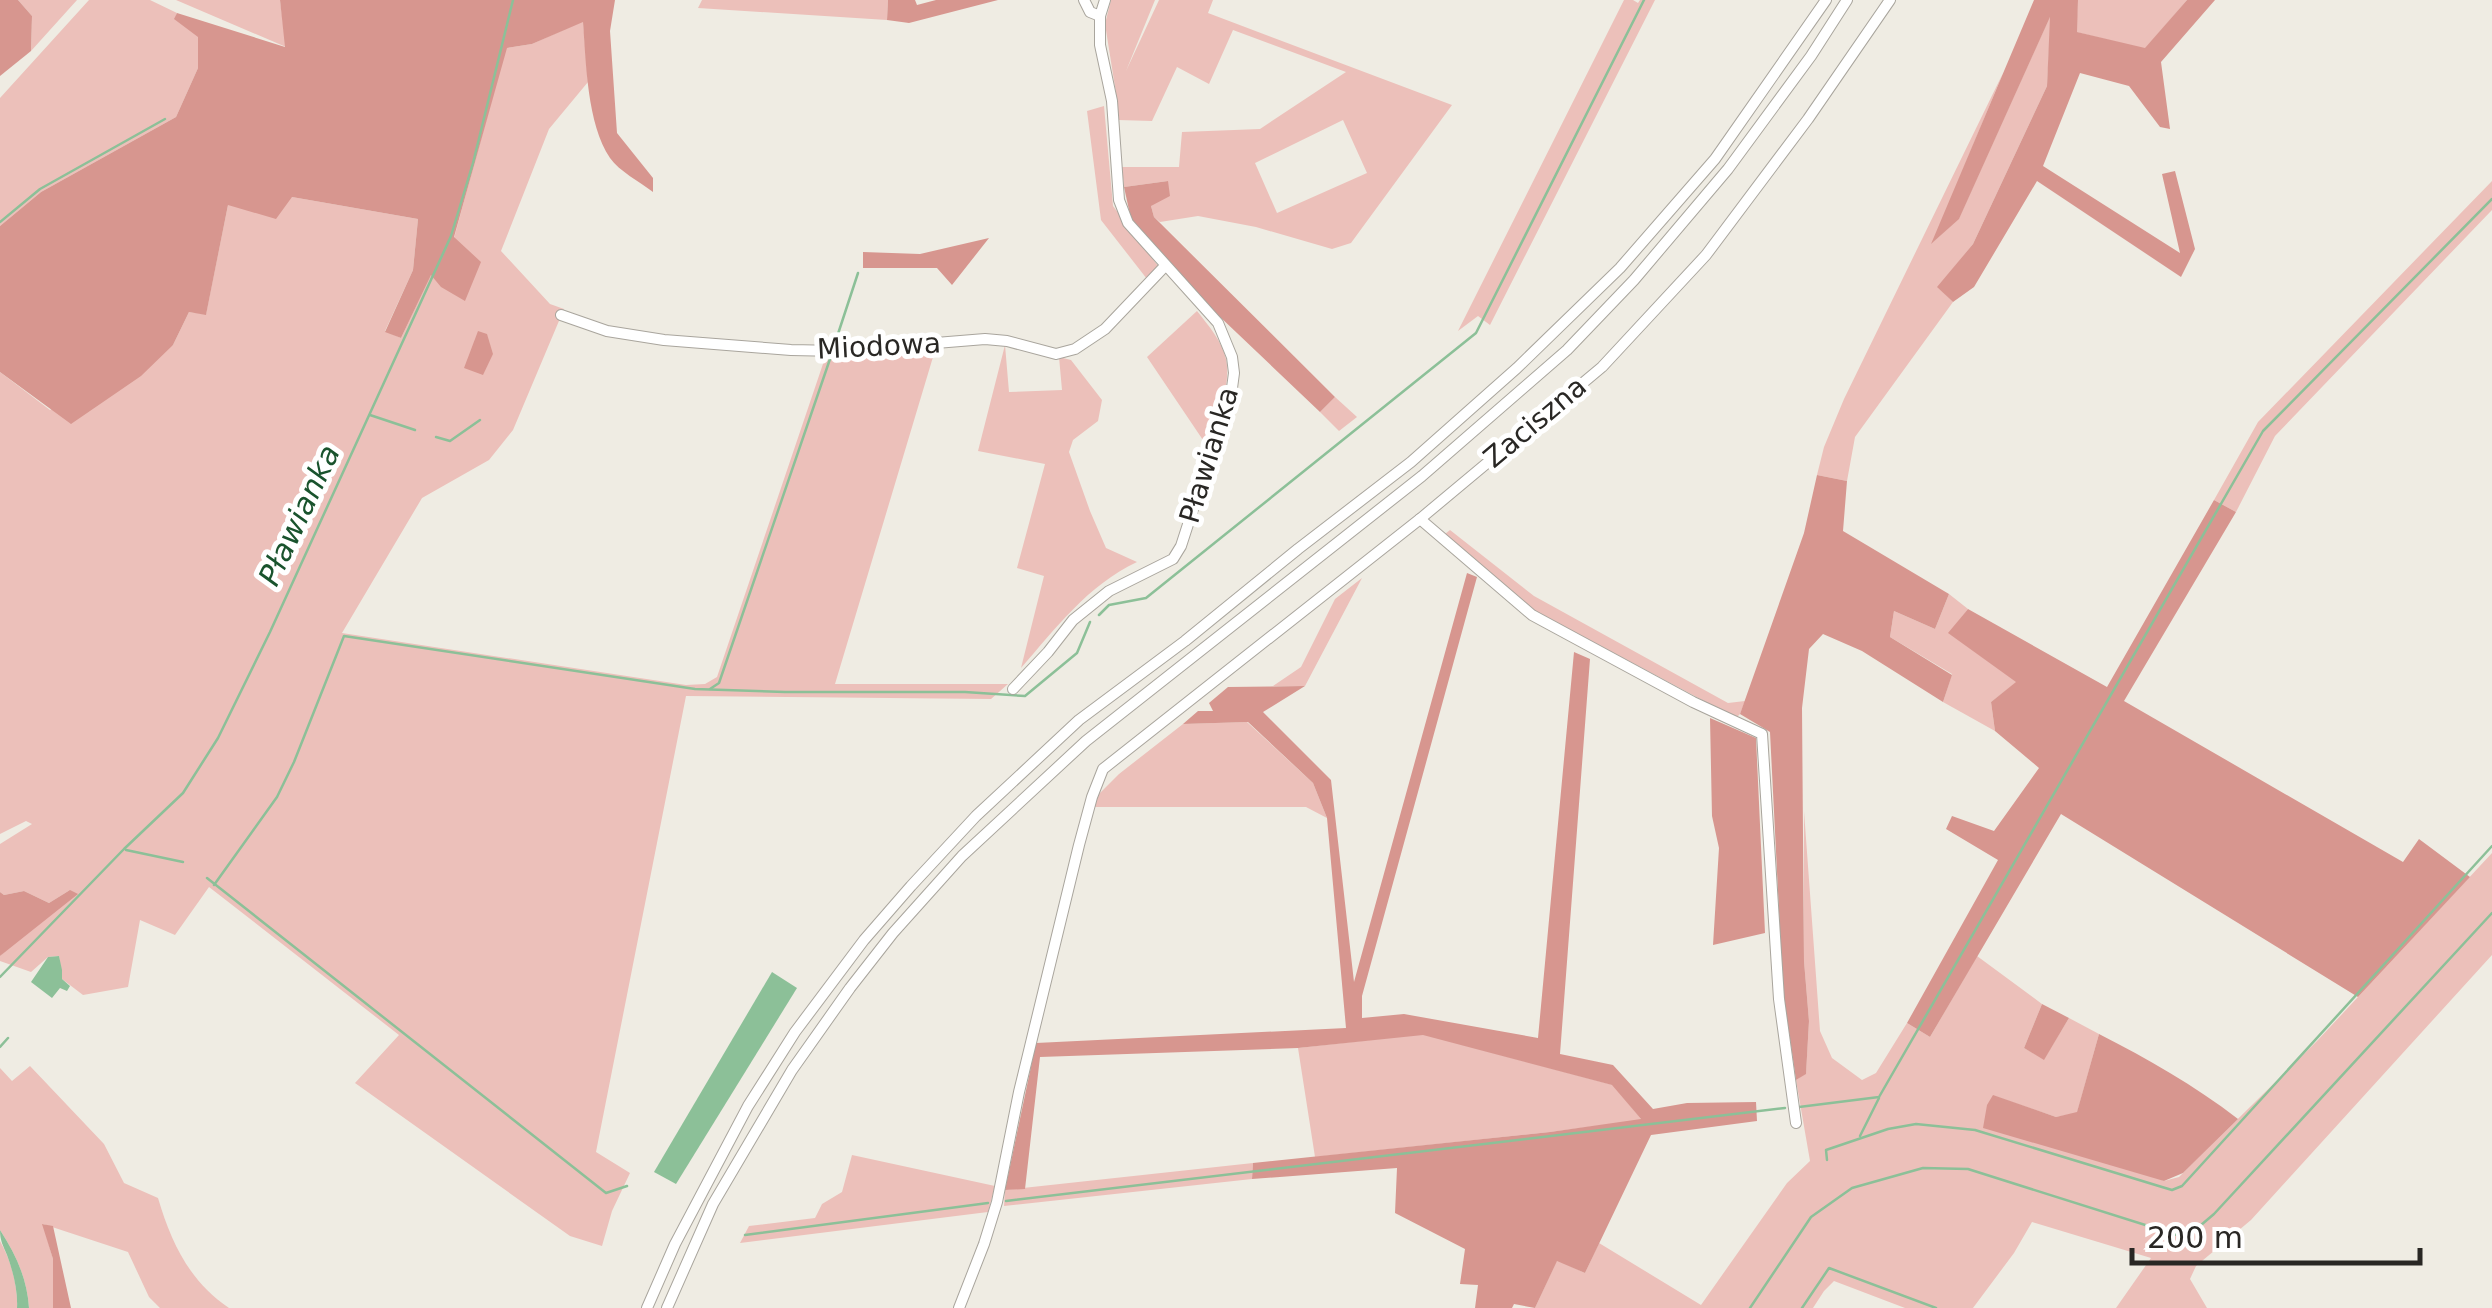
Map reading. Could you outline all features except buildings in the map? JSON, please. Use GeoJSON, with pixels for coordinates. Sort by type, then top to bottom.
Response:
{"type":"FeatureCollection","features":[{"type":"Feature","properties":{"kind":"street"},"geometry":{"type":"LineString","coordinates":[[1084,0],[1090,12],[1100,16]]}},
{"type":"Feature","properties":{"kind":"street","name":"Pławianka"},"geometry":{"type":"LineString","coordinates":[[1013,688],[1073,620],[1109,591],[1173,558],[1181,546],[1232,388],[1232,356],[1218,324],[1128,222],[1118,200],[1112,101],[1100,44],[1100,16],[1105,0]]}},
{"type":"Feature","properties":{"kind":"street"},"geometry":{"type":"LineString","coordinates":[[647,1308],[696,1202],[748,1106],[795,1032],[910,886],[976,816],[1079,720],[1411,462],[1518,368],[1620,268],[1715,158],[1826,0]]}},
{"type":"Feature","properties":{"kind":"street"},"geometry":{"type":"LineString","coordinates":[[667,1308],[713,1204],[792,1070],[850,988],[962,856],[1086,740],[1422,476],[1568,350],[1728,170],[1847,0]]}},
{"type":"Feature","properties":{"kind":"street","name":"Zaciszna"},"geometry":{"type":"LineString","coordinates":[[959,1308],[997,1202],[1074,864],[1103,769],[1420,518],[1602,367],[1706,255],[1808,119],[1890,0]]}},
{"type":"Feature","properties":{"kind":"street","name":"Miodowa"},"geometry":{"type":"LineString","coordinates":[[561,316],[607,331],[664,340],[791,350],[838,351],[985,339],[1056,354],[1075,348],[1105,329],[1165,266]]}},
{"type":"Feature","properties":{"kind":"street"},"geometry":{"type":"LineString","coordinates":[[1420,518],[1532,615],[1693,702],[1762,734],[1779,999],[1796,1123]]}},
{"type":"Feature","properties":{"kind":"shaded area"},"geometry":{"type":"Polygon","coordinates":[[[0,0],[18,0],[32,16],[31,51],[0,76],[0,0]]]}},
{"type":"Feature","properties":{"kind":"shaded area"},"geometry":{"type":"Polygon","coordinates":[[[18,0],[77,0],[31,51],[32,16],[18,0]]]}},
{"type":"Feature","properties":{"kind":"shaded area"},"geometry":{"type":"Polygon","coordinates":[[[89,0],[150,0],[177,13],[175,19],[199,36],[198,68],[176,117],[41,192],[0,226],[0,98],[89,0]]]}},
{"type":"Feature","properties":{"kind":"shaded area"},"geometry":{"type":"Polygon","coordinates":[[[176,0],[280,0],[286,47],[176,0]]]}},
{"type":"Feature","properties":{"kind":"shaded area"},"geometry":{"type":"Polygon","coordinates":[[[280,0],[615,0],[610,31],[617,133],[653,178],[653,192],[619,167],[602,144],[589,92],[583,22],[532,44],[507,48],[454,237],[481,262],[465,301],[441,287],[431,275],[401,338],[385,332],[413,270],[418,219],[292,197],[276,219],[228,205],[206,315],[189,312],[173,345],[141,376],[71,424],[0,372],[0,226],[41,192],[176,117],[198,68],[198,37],[174,19],[177,13],[285,47],[280,0]]]}},
{"type":"Feature","properties":{"kind":"shaded area"},"geometry":{"type":"Polygon","coordinates":[[[702,0],[888,0],[887,20],[698,8],[702,0]]]}},
{"type":"Feature","properties":{"kind":"shaded area"},"geometry":{"type":"Polygon","coordinates":[[[888,0],[915,0],[917,5],[936,0],[998,0],[909,23],[887,20],[888,0]]]}},
{"type":"Feature","properties":{"kind":"shaded area"},"geometry":{"type":"Polygon","coordinates":[[[1111,0],[1155,0],[1126,71],[1159,0],[1213,0],[1208,13],[1452,105],[1351,243],[1332,249],[1256,227],[1198,216],[1160,222],[1151,206],[1168,181],[1124,187],[1122,167],[1179,167],[1182,132],[1260,129],[1346,72],[1233,30],[1209,84],[1177,67],[1152,121],[1118,120],[1105,24],[1111,0]],[[1343,120],[1255,163],[1277,213],[1367,173],[1343,120]]]}},
{"type":"Feature","properties":{"kind":"shaded area"},"geometry":{"type":"Polygon","coordinates":[[[1624,0],[1655,0],[1490,325],[1478,316],[1458,331],[1624,0]]]}},
{"type":"Feature","properties":{"kind":"shaded area"},"geometry":{"type":"Polygon","coordinates":[[[2034,0],[2078,0],[2077,32],[2145,48],[2187,0],[2215,0],[2161,62],[2170,129],[2160,127],[2129,86],[2080,73],[2043,166],[2180,253],[2162,174],[2175,171],[2195,249],[2181,277],[2037,181],[1974,287],[1953,302],[1937,287],[1973,244],[2047,86],[2050,17],[1959,219],[1931,244],[2034,0]]]}},
{"type":"Feature","properties":{"kind":"shaded area"},"geometry":{"type":"Polygon","coordinates":[[[2078,0],[2187,0],[2145,49],[2076,32],[2078,0]]]}},
{"type":"Feature","properties":{"kind":"shaded area"},"geometry":{"type":"Polygon","coordinates":[[[2051,14],[2047,86],[1973,244],[1938,287],[1953,302],[1855,437],[1847,481],[1817,475],[1844,399],[2003,73],[1933,242],[1959,218],[2051,14]]]}},
{"type":"Feature","properties":{"kind":"shaded area"},"geometry":{"type":"Polygon","coordinates":[[[583,21],[588,82],[549,129],[501,251],[550,304],[564,309],[513,430],[489,460],[422,498],[342,633],[686,685],[705,684],[717,677],[826,355],[936,347],[835,684],[1008,684],[991,699],[686,696],[596,1152],[630,1173],[612,1211],[602,1246],[570,1236],[355,1083],[399,1035],[209,887],[175,935],[140,920],[128,987],[83,995],[62,979],[59,956],[48,957],[31,972],[0,961],[0,956],[70,890],[49,903],[24,891],[4,895],[0,892],[0,844],[32,824],[26,821],[0,834],[0,372],[50,410],[173,345],[189,312],[206,314],[228,205],[292,197],[418,219],[413,270],[385,331],[401,338],[431,274],[454,238],[506,48],[532,44],[583,21]]]}},
{"type":"Feature","properties":{"kind":"shaded area"},"geometry":{"type":"Polygon","coordinates":[[[1104,106],[1113,206],[1158,266],[1147,279],[1101,220],[1087,111],[1104,106]]]}},
{"type":"Feature","properties":{"kind":"shaded area"},"geometry":{"type":"Polygon","coordinates":[[[1168,181],[1170,196],[1151,206],[1154,217],[1335,397],[1320,412],[1197,295],[1131,219],[1124,187],[1168,181]]]}},
{"type":"Feature","properties":{"kind":"shaded area"},"geometry":{"type":"Polygon","coordinates":[[[2492,181],[2492,210],[2275,436],[2236,512],[2214,500],[2258,422],[2492,181]]]}},
{"type":"Feature","properties":{"kind":"shaded area"},"geometry":{"type":"Polygon","coordinates":[[[989,238],[952,285],[937,268],[863,268],[863,252],[920,254],[989,238]]]}},
{"type":"Feature","properties":{"kind":"shaded area"},"geometry":{"type":"Polygon","coordinates":[[[1197,311],[1221,346],[1227,370],[1222,403],[1207,446],[1147,357],[1197,311]]]}},
{"type":"Feature","properties":{"kind":"shaded area"},"geometry":{"type":"Polygon","coordinates":[[[478,331],[487,334],[493,354],[483,375],[464,368],[478,331]]]}},
{"type":"Feature","properties":{"kind":"shaded area"},"geometry":{"type":"Polygon","coordinates":[[[1005,345],[1009,392],[1062,390],[1059,357],[1071,360],[1102,400],[1098,421],[1073,440],[1069,452],[1106,548],[1137,562],[1088,595],[1021,668],[1044,576],[1017,568],[1045,464],[978,451],[1005,345]]]}},
{"type":"Feature","properties":{"kind":"shaded area"},"geometry":{"type":"Polygon","coordinates":[[[1335,397],[1357,417],[1339,431],[1320,412],[1335,397]]]}},
{"type":"Feature","properties":{"kind":"shaded area"},"geometry":{"type":"Polygon","coordinates":[[[1817,475],[1847,481],[1843,531],[1949,594],[1935,629],[1894,611],[1890,637],[1952,675],[1943,702],[1862,651],[1823,634],[1809,649],[1802,708],[1804,961],[1809,1021],[1806,1074],[1796,1080],[1783,991],[1770,732],[1740,714],[1804,533],[1817,475]]]}},
{"type":"Feature","properties":{"kind":"shaded area"},"geometry":{"type":"Polygon","coordinates":[[[2214,500],[2236,512],[2124,701],[2403,862],[2419,839],[2470,877],[2358,997],[2061,814],[1930,1037],[1907,1023],[1998,860],[1946,829],[1952,816],[1994,831],[2039,768],[1995,731],[1991,702],[2016,682],[1948,633],[1968,609],[2107,687],[2214,500]]]}},
{"type":"Feature","properties":{"kind":"shaded area"},"geometry":{"type":"Polygon","coordinates":[[[1450,530],[1534,596],[1728,703],[1745,701],[1740,714],[1736,718],[1535,611],[1445,534],[1450,530]]]}},
{"type":"Feature","properties":{"kind":"shaded area"},"geometry":{"type":"Polygon","coordinates":[[[1467,573],[1477,577],[1362,996],[1362,1018],[1404,1014],[1538,1038],[1574,652],[1590,659],[1560,1054],[1613,1065],[1653,1109],[1687,1103],[1756,1102],[1757,1121],[1651,1135],[1585,1273],[1557,1261],[1535,1308],[1514,1304],[1512,1308],[1475,1308],[1478,1285],[1460,1284],[1465,1249],[1395,1213],[1397,1168],[1252,1179],[1253,1163],[1641,1119],[1612,1085],[1423,1035],[1298,1048],[1040,1057],[1025,1189],[1005,1190],[1036,1043],[1346,1028],[1327,818],[1313,783],[1248,722],[1183,724],[1198,711],[1213,711],[1209,703],[1228,687],[1305,686],[1263,712],[1331,780],[1354,982],[1467,573]]]}},
{"type":"Feature","properties":{"kind":"shaded area"},"geometry":{"type":"Polygon","coordinates":[[[1362,578],[1305,686],[1273,686],[1301,667],[1335,599],[1362,578]]]}},
{"type":"Feature","properties":{"kind":"shaded area"},"geometry":{"type":"Polygon","coordinates":[[[1949,594],[1968,609],[1949,633],[2017,682],[1991,702],[1995,731],[1943,702],[1952,674],[1890,637],[1894,611],[1935,629],[1949,594]]]}},
{"type":"Feature","properties":{"kind":"shaded area"},"geometry":{"type":"Polygon","coordinates":[[[1710,718],[1756,738],[1765,933],[1713,945],[1719,848],[1712,816],[1710,718]]]}},
{"type":"Feature","properties":{"kind":"shaded area"},"geometry":{"type":"Polygon","coordinates":[[[1247,722],[1313,783],[1327,818],[1306,807],[1092,807],[1094,799],[1119,774],[1183,724],[1247,722]]]}},
{"type":"Feature","properties":{"kind":"shaded area"},"geometry":{"type":"Polygon","coordinates":[[[1804,811],[1820,1031],[1832,1058],[1862,1080],[1876,1073],[1907,1023],[1930,1037],[1977,956],[2042,1004],[2024,1048],[2044,1059],[2069,1018],[2099,1034],[2077,1113],[2056,1117],[1994,1096],[2164,1181],[2179,1177],[2317,1041],[2492,853],[2492,955],[2251,1220],[2196,1266],[2190,1279],[2207,1308],[2116,1308],[2151,1258],[2032,1222],[1973,1308],[1905,1308],[1834,1281],[1813,1308],[1535,1308],[1557,1260],[1585,1273],[1599,1243],[1701,1305],[1787,1183],[1810,1161],[1796,1080],[1806,1073],[1809,1021],[1804,961],[1804,811]]]}},
{"type":"Feature","properties":{"kind":"shaded area"},"geometry":{"type":"Polygon","coordinates":[[[70,890],[78,894],[0,956],[0,892],[4,895],[24,891],[49,903],[70,890]]]}},
{"type":"Feature","properties":{"kind":"shaded area"},"geometry":{"type":"Polygon","coordinates":[[[59,956],[62,979],[70,986],[67,991],[60,988],[52,998],[31,982],[48,957],[59,956]]]}},
{"type":"Feature","properties":{"kind":"shaded area"},"geometry":{"type":"Polygon","coordinates":[[[772,972],[797,988],[676,1184],[654,1172],[772,972]]]}},
{"type":"Feature","properties":{"kind":"shaded area"},"geometry":{"type":"Polygon","coordinates":[[[2042,1004],[2069,1018],[2044,1060],[2024,1048],[2042,1004]]]}},
{"type":"Feature","properties":{"kind":"shaded area"},"geometry":{"type":"Polygon","coordinates":[[[1423,1034],[1613,1085],[1642,1120],[1315,1157],[1298,1048],[1423,1034]]]}},
{"type":"Feature","properties":{"kind":"shaded area"},"geometry":{"type":"Polygon","coordinates":[[[2099,1034],[2170,1073],[2238,1119],[2183,1173],[2164,1181],[1983,1128],[1993,1095],[2056,1117],[2077,1112],[2099,1034]]]}},
{"type":"Feature","properties":{"kind":"shaded area"},"geometry":{"type":"Polygon","coordinates":[[[30,1066],[104,1144],[124,1183],[158,1198],[169,1230],[192,1273],[229,1308],[160,1308],[149,1297],[128,1252],[43,1224],[53,1259],[53,1308],[29,1308],[20,1267],[0,1230],[0,1068],[12,1081],[30,1066]]]}},
{"type":"Feature","properties":{"kind":"shaded area"},"geometry":{"type":"Polygon","coordinates":[[[852,1155],[995,1186],[988,1212],[740,1243],[749,1226],[815,1218],[822,1204],[842,1192],[852,1155]]]}},
{"type":"Feature","properties":{"kind":"shaded area"},"geometry":{"type":"Polygon","coordinates":[[[1253,1163],[1252,1179],[1004,1206],[1005,1190],[1253,1163]]]}},
{"type":"Feature","properties":{"kind":"shaded area"},"geometry":{"type":"Polygon","coordinates":[[[42,1224],[53,1226],[71,1308],[53,1308],[53,1259],[42,1224]]]}},
{"type":"Feature","properties":{"kind":"shaded area"},"geometry":{"type":"Polygon","coordinates":[[[0,1230],[20,1267],[29,1308],[17,1308],[15,1281],[0,1230]]]}},
{"type":"Feature","properties":{"kind":"shaded area"},"geometry":{"type":"Polygon","coordinates":[[[0,1241],[13,1273],[17,1308],[0,1308],[0,1241]]]}},
{"type":"Feature","properties":{"kind":"waterway","name":"Pławianka"},"geometry":{"type":"LineString","coordinates":[[0,977],[183,793],[218,738],[451,236],[513,0]]}},
{"type":"Feature","properties":{"kind":"waterway"},"geometry":{"type":"LineString","coordinates":[[1099,615],[1109,605],[1146,598],[1476,333],[1644,0]]}},
{"type":"Feature","properties":{"kind":"waterway"},"geometry":{"type":"LineString","coordinates":[[0,222],[40,189],[165,119]]}},
{"type":"Feature","properties":{"kind":"waterway"},"geometry":{"type":"LineString","coordinates":[[1799,1107],[1879,1097],[2263,431],[2492,199]]}},
{"type":"Feature","properties":{"kind":"waterway"},"geometry":{"type":"LineString","coordinates":[[835,343],[858,273]]}},
{"type":"Feature","properties":{"kind":"waterway"},"geometry":{"type":"LineString","coordinates":[[710,689],[719,683],[830,359]]}},
{"type":"Feature","properties":{"kind":"waterway"},"geometry":{"type":"LineString","coordinates":[[370,415],[415,430]]}},
{"type":"Feature","properties":{"kind":"waterway"},"geometry":{"type":"LineString","coordinates":[[436,437],[450,441],[480,420]]}},
{"type":"Feature","properties":{"kind":"waterway"},"geometry":{"type":"LineString","coordinates":[[214,885],[277,797],[344,636],[695,689],[1025,696],[1077,653],[1090,622]]}},
{"type":"Feature","properties":{"kind":"waterway"},"geometry":{"type":"LineString","coordinates":[[1827,1160],[1826,1150],[1916,1124],[1975,1130],[2172,1190],[2182,1186],[2492,846]]}},
{"type":"Feature","properties":{"kind":"waterway"},"geometry":{"type":"LineString","coordinates":[[126,850],[183,862]]}},
{"type":"Feature","properties":{"kind":"waterway"},"geometry":{"type":"LineString","coordinates":[[207,878],[606,1193],[627,1186]]}},
{"type":"Feature","properties":{"kind":"waterway"},"geometry":{"type":"LineString","coordinates":[[1750,1308],[1811,1217],[1852,1188],[1923,1168],[1968,1169],[2177,1235],[2194,1231],[2492,913]]}},
{"type":"Feature","properties":{"kind":"waterway"},"geometry":{"type":"LineString","coordinates":[[0,1047],[8,1038]]}},
{"type":"Feature","properties":{"kind":"waterway"},"geometry":{"type":"LineString","coordinates":[[1860,1136],[1879,1098]]}},
{"type":"Feature","properties":{"kind":"waterway"},"geometry":{"type":"LineString","coordinates":[[1006,1201],[1785,1108]]}},
{"type":"Feature","properties":{"kind":"waterway"},"geometry":{"type":"LineString","coordinates":[[745,1235],[988,1203]]}},
{"type":"Feature","properties":{"kind":"waterway"},"geometry":{"type":"LineString","coordinates":[[1802,1308],[1829,1268],[1936,1308]]}}]}
